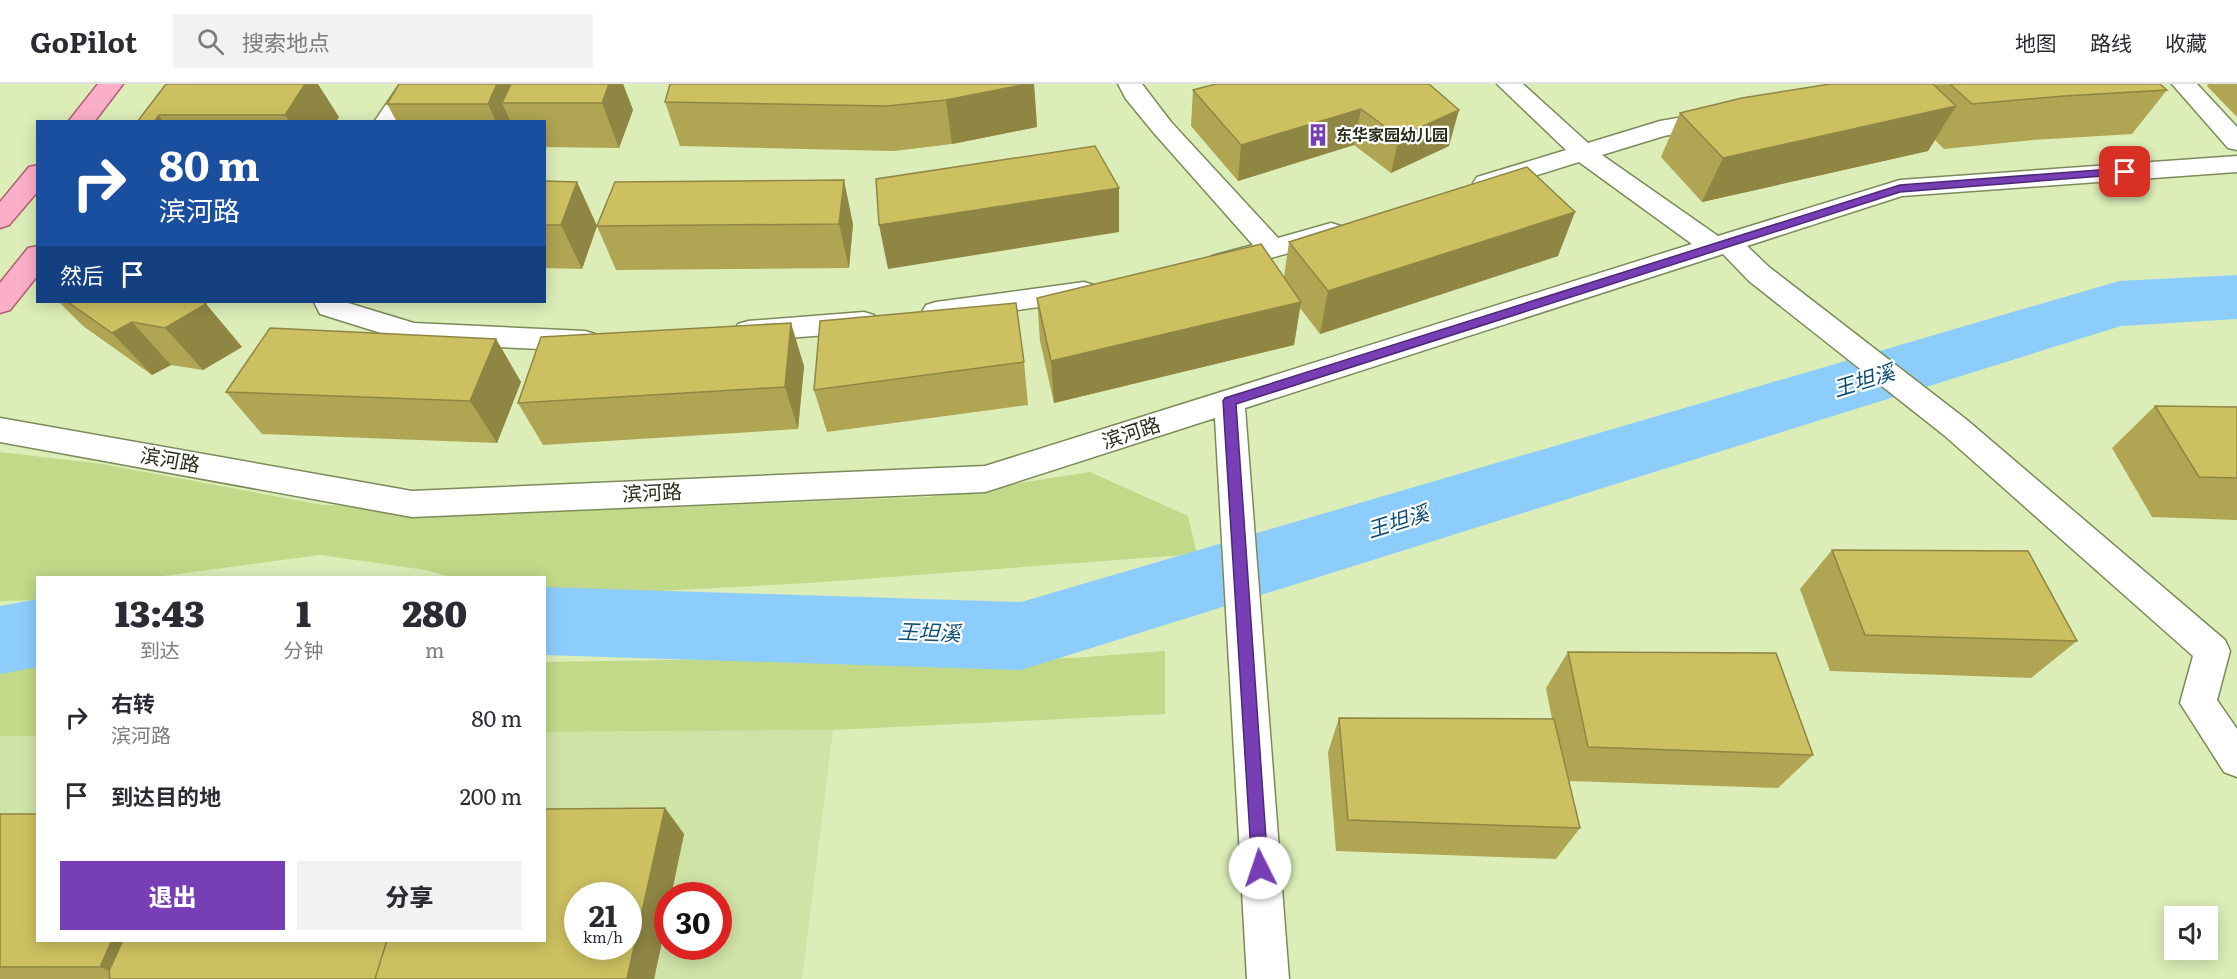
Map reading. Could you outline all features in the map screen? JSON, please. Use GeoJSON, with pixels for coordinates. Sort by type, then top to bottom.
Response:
{"type":"FeatureCollection","features":[{"type":"Feature","properties":{"kind":"main road"},"geometry":{"type":"LineString","coordinates":[[82,120],[111,84]]}},
{"type":"Feature","properties":{"kind":"main road"},"geometry":{"type":"LineString","coordinates":[[0,219],[36,175]]}},
{"type":"Feature","properties":{"kind":"main road"},"geometry":{"type":"LineString","coordinates":[[0,303],[36,258]]}},
{"type":"Feature","properties":{"kind":"street"},"geometry":{"type":"LineString","coordinates":[[387,120],[412,84]]}},
{"type":"Feature","properties":{"kind":"street"},"geometry":{"type":"LineString","coordinates":[[1130,84],[1135,94],[1162,127],[1273,250]]}},
{"type":"Feature","properties":{"kind":"street"},"geometry":{"type":"LineString","coordinates":[[1509,84],[1584,153],[1722,245],[1956,428],[2212,651],[2198,703],[2237,760]]}},
{"type":"Feature","properties":{"kind":"street"},"geometry":{"type":"LineString","coordinates":[[2184,84],[2237,142]]}},
{"type":"Feature","properties":{"kind":"street"},"geometry":{"type":"LineString","coordinates":[[1464,190],[1660,129],[1742,115]]}},
{"type":"Feature","properties":{"kind":"street","name":"滨河路"},"geometry":{"type":"LineString","coordinates":[[0,430],[412,504],[986,479],[1900,188],[2237,164]]}},
{"type":"Feature","properties":{"kind":"street"},"geometry":{"type":"LineString","coordinates":[[1193,270],[1273,250],[1357,224]]}},
{"type":"Feature","properties":{"kind":"street"},"geometry":{"type":"LineString","coordinates":[[721,333],[839,325],[1112,288]]}},
{"type":"Feature","properties":{"kind":"street"},"geometry":{"type":"LineString","coordinates":[[328,303],[330,307],[413,333],[615,340]]}},
{"type":"Feature","properties":{"kind":"street"},"geometry":{"type":"LineString","coordinates":[[1229,401],[1268,979]]}},
{"type":"Feature","properties":{"kind":"shaded area"},"geometry":{"type":"Polygon","coordinates":[[[0,452],[102,464],[323,505],[568,511],[929,497],[1090,472],[1188,516],[1197,554],[809,583],[546,597],[546,576],[447,576],[426,570],[320,555],[163,576],[36,576],[36,600],[0,601],[0,452]]]}},
{"type":"Feature","properties":{"kind":"shaded area"},"geometry":{"type":"Polygon","coordinates":[[[1165,651],[1165,714],[833,730],[546,732],[546,662],[796,658],[1074,658],[1165,651]]]}},
{"type":"Feature","properties":{"kind":"shaded area"},"geometry":{"type":"Polygon","coordinates":[[[36,661],[36,736],[0,736],[0,666],[36,661]]]}},
{"type":"Feature","properties":{"kind":"shaded area"},"geometry":{"type":"Polygon","coordinates":[[[833,730],[802,979],[0,979],[0,736],[36,736],[36,942],[546,942],[546,732],[833,730]]]}},
{"type":"Feature","properties":{"kind":"building"},"geometry":{"type":"Polygon","coordinates":[[[166,84],[305,84],[285,115],[159,115],[155,120],[139,120],[166,84]]]}},
{"type":"Feature","properties":{"kind":"building"},"geometry":{"type":"Polygon","coordinates":[[[399,84],[497,84],[488,104],[387,104],[399,84]]]}},
{"type":"Feature","properties":{"kind":"building"},"geometry":{"type":"Polygon","coordinates":[[[511,84],[609,84],[602,103],[502,103],[511,84]]]}},
{"type":"Feature","properties":{"kind":"building"},"geometry":{"type":"Polygon","coordinates":[[[670,84],[1027,84],[946,100],[887,106],[665,102],[670,84]]]}},
{"type":"Feature","properties":{"kind":"building"},"geometry":{"type":"Polygon","coordinates":[[[1216,84],[1429,84],[1459,110],[1399,137],[1361,109],[1241,145],[1193,90],[1216,84]]]}},
{"type":"Feature","properties":{"kind":"building"},"geometry":{"type":"Polygon","coordinates":[[[1830,84],[1933,84],[1956,106],[1723,158],[1680,113],[1742,98],[1830,84]]]}},
{"type":"Feature","properties":{"kind":"building"},"geometry":{"type":"Polygon","coordinates":[[[1950,84],[2160,84],[2167,90],[1972,104],[1950,84]]]}},
{"type":"Feature","properties":{"kind":"building"},"geometry":{"type":"Polygon","coordinates":[[[1095,146],[1119,188],[879,225],[876,179],[1095,146]]]}},
{"type":"Feature","properties":{"kind":"building"},"geometry":{"type":"Polygon","coordinates":[[[1527,167],[1575,212],[1328,291],[1289,242],[1527,167]]]}},
{"type":"Feature","properties":{"kind":"building"},"geometry":{"type":"Polygon","coordinates":[[[844,180],[839,224],[597,226],[615,182],[844,180]]]}},
{"type":"Feature","properties":{"kind":"building"},"geometry":{"type":"Polygon","coordinates":[[[546,181],[577,182],[561,225],[546,225],[546,181]]]}},
{"type":"Feature","properties":{"kind":"building"},"geometry":{"type":"Polygon","coordinates":[[[1261,244],[1301,302],[1051,361],[1037,298],[1261,244]]]}},
{"type":"Feature","properties":{"kind":"building"},"geometry":{"type":"Polygon","coordinates":[[[69,303],[206,304],[165,328],[132,322],[112,333],[69,303]]]}},
{"type":"Feature","properties":{"kind":"building"},"geometry":{"type":"Polygon","coordinates":[[[1016,303],[1024,362],[814,390],[820,321],[1016,303]]]}},
{"type":"Feature","properties":{"kind":"building"},"geometry":{"type":"Polygon","coordinates":[[[791,323],[785,387],[518,403],[541,337],[791,323]]]}},
{"type":"Feature","properties":{"kind":"building"},"geometry":{"type":"Polygon","coordinates":[[[270,328],[496,339],[470,401],[226,392],[270,328]]]}},
{"type":"Feature","properties":{"kind":"building"},"geometry":{"type":"Polygon","coordinates":[[[2155,406],[2237,407],[2237,478],[2199,477],[2155,406]]]}},
{"type":"Feature","properties":{"kind":"building"},"geometry":{"type":"Polygon","coordinates":[[[1832,550],[2028,551],[2077,641],[1865,635],[1832,550]]]}},
{"type":"Feature","properties":{"kind":"building"},"geometry":{"type":"Polygon","coordinates":[[[1568,652],[1776,653],[1813,755],[1588,747],[1568,652]]]}},
{"type":"Feature","properties":{"kind":"building"},"geometry":{"type":"Polygon","coordinates":[[[1339,718],[1554,719],[1580,828],[1348,820],[1339,718]]]}},
{"type":"Feature","properties":{"kind":"building"},"geometry":{"type":"Polygon","coordinates":[[[665,808],[642,912],[642,882],[564,882],[564,960],[631,960],[627,979],[375,979],[386,942],[546,942],[546,809],[665,808]]]}},
{"type":"Feature","properties":{"kind":"building"},"geometry":{"type":"Polygon","coordinates":[[[0,814],[36,814],[36,942],[111,942],[100,967],[0,967],[0,814]]]}},
{"type":"Feature","properties":{"kind":"building"},"geometry":{"type":"Polygon","coordinates":[[[122,942],[386,942],[375,979],[110,979],[109,971],[122,942]]]}},
{"type":"Feature","properties":{"kind":"waterway","name":"王坦溪"},"geometry":{"type":"LineString","coordinates":[[546,621],[1021,636],[2119,304],[2237,297]]}},
{"type":"Feature","properties":{"kind":"waterway","name":"王坦溪"},"geometry":{"type":"LineString","coordinates":[[0,640],[36,633]]}},
{"type":"Feature","properties":{"kind":"place","name":"东华家园幼儿园"},"geometry":{"type":"Point","coordinates":[1318,135]}},
{"type":"Feature","properties":{"kind":"route"},"geometry":{"type":"LineString","coordinates":[[1260,868],[1229,401],[1900,188],[2125,172]]}}]}
